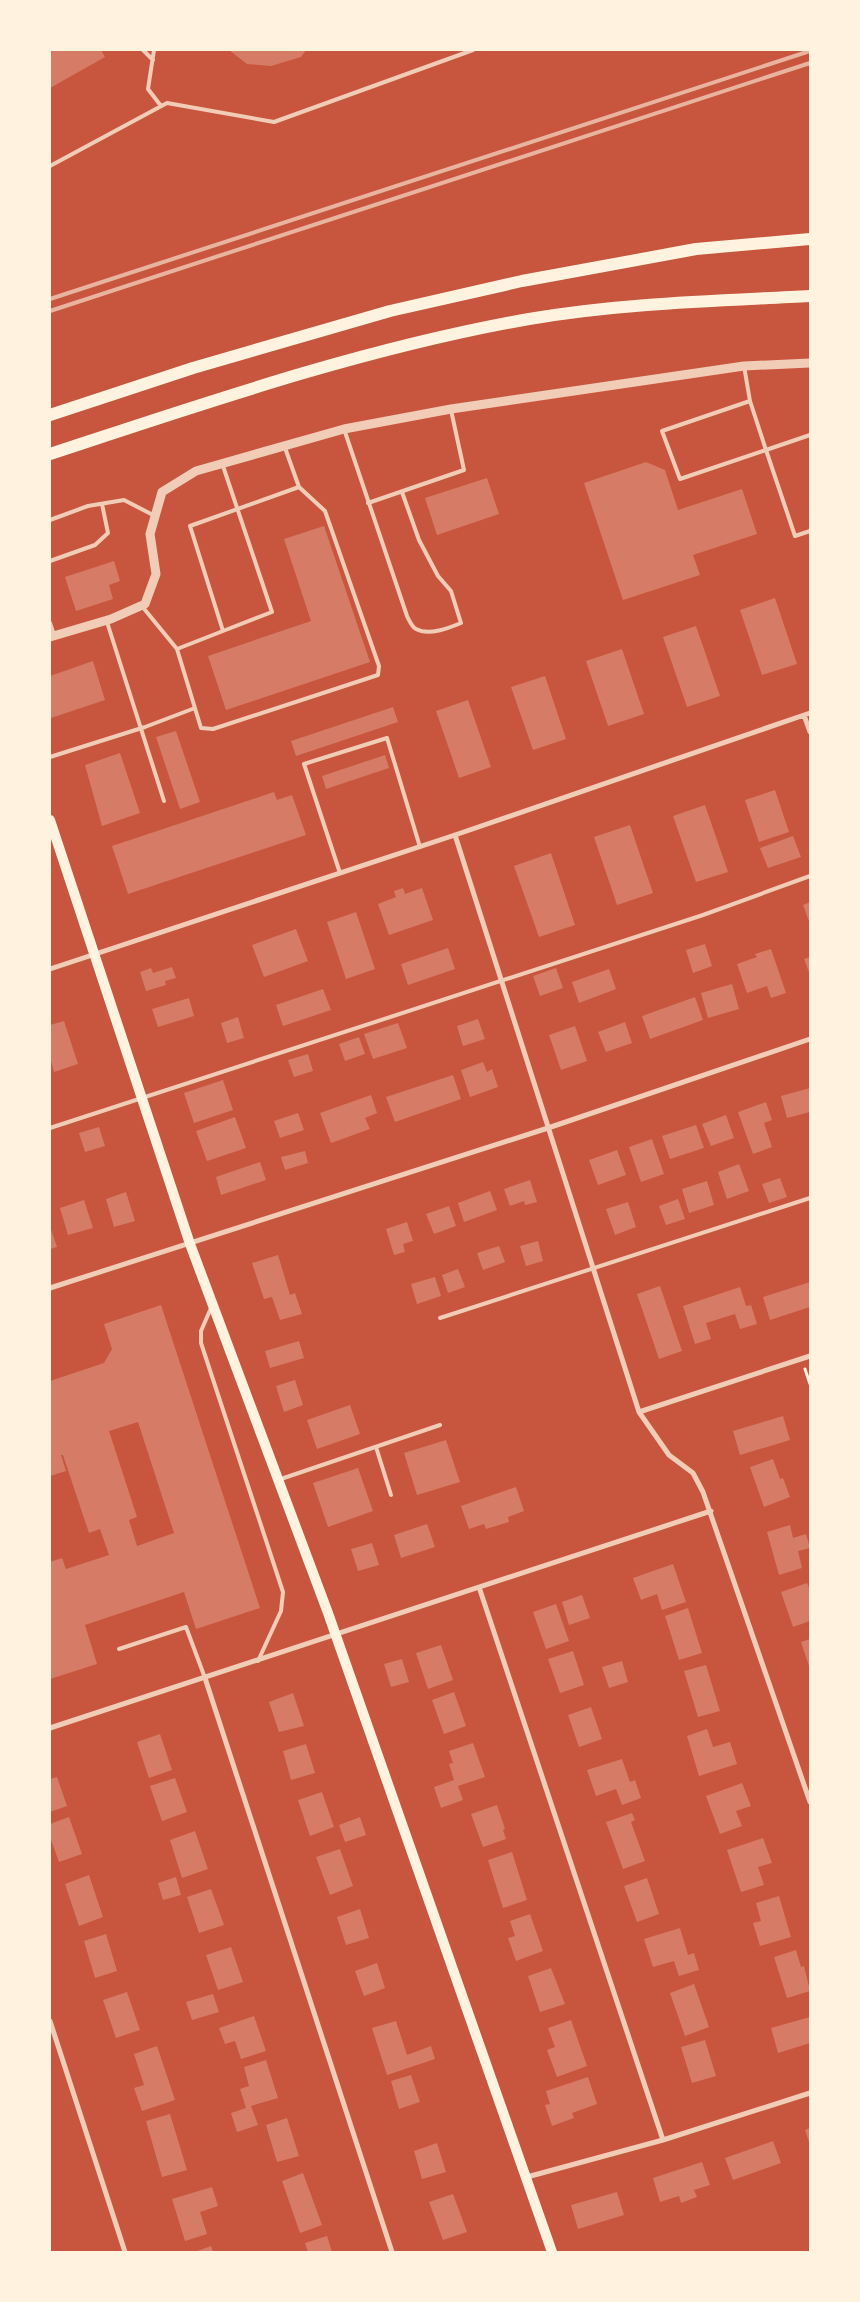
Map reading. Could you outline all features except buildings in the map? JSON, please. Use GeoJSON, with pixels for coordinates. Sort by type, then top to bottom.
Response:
{"type":"FeatureCollection","features":[{"type":"Feature","properties":{"kind":"highway"},"geometry":{"type":"LineString","coordinates":[[50,414],[192,368],[399,309],[522,281],[696,249],[810,239]]}},
{"type":"Feature","properties":{"kind":"highway"},"geometry":{"type":"LineString","coordinates":[[50,454],[240,391],[419,342],[530,319],[630,306],[810,296]]}},
{"type":"Feature","properties":{"kind":"main road"},"geometry":{"type":"LineString","coordinates":[[50,820],[190,1244],[335,1636],[552,2252]]}},
{"type":"Feature","properties":{"kind":"street"},"geometry":{"type":"LineString","coordinates":[[52,636],[106,620],[144,604],[156,574],[150,534],[162,492],[196,471],[284,445],[344,430],[450,409],[744,366],[810,364]]}},
{"type":"Feature","properties":{"kind":"street"},"geometry":{"type":"LineString","coordinates":[[50,969],[420,847],[807,714],[810,732]]}},
{"type":"Feature","properties":{"kind":"street"},"geometry":{"type":"LineString","coordinates":[[455,835],[639,1412],[669,1455],[693,1473],[711,1512],[810,1802]]}},
{"type":"Feature","properties":{"kind":"street"},"geometry":{"type":"LineString","coordinates":[[50,1288],[548,1128],[810,1039]]}},
{"type":"Feature","properties":{"kind":"street"},"geometry":{"type":"LineString","coordinates":[[639,1412],[810,1356]]}},
{"type":"Feature","properties":{"kind":"street"},"geometry":{"type":"LineString","coordinates":[[50,1728],[711,1512]]}},
{"type":"Feature","properties":{"kind":"street"},"geometry":{"type":"LineString","coordinates":[[479,1587],[664,2140]]}},
{"type":"Feature","properties":{"kind":"street"},"geometry":{"type":"LineString","coordinates":[[205,1678],[392,2252]]}},
{"type":"Feature","properties":{"kind":"street"},"geometry":{"type":"LineString","coordinates":[[50,2021],[125,2252]]}},
{"type":"Feature","properties":{"kind":"street"},"geometry":{"type":"LineString","coordinates":[[527,2177],[664,2140],[810,2093]]}},
{"type":"Feature","properties":{"kind":"lane"},"geometry":{"type":"LineString","coordinates":[[143,50],[153,60]]}},
{"type":"Feature","properties":{"kind":"lane"},"geometry":{"type":"LineString","coordinates":[[154,50],[148,89],[161,106]]}},
{"type":"Feature","properties":{"kind":"lane"},"geometry":{"type":"LineString","coordinates":[[50,166],[167,103],[274,122],[473,50]]}},
{"type":"Feature","properties":{"kind":"lane"},"geometry":{"type":"LineString","coordinates":[[744,366],[750,401],[795,536],[810,531]]}},
{"type":"Feature","properties":{"kind":"lane"},"geometry":{"type":"LineString","coordinates":[[750,401],[662,431],[680,479],[810,435]]}},
{"type":"Feature","properties":{"kind":"lane"},"geometry":{"type":"LineString","coordinates":[[368,503],[464,470],[450,409]]}},
{"type":"Feature","properties":{"kind":"lane"},"geometry":{"type":"LineString","coordinates":[[344,430],[406,616],[415,629],[425,632],[461,623],[451,591],[438,576],[419,540],[402,492]]}},
{"type":"Feature","properties":{"kind":"lane"},"geometry":{"type":"LineString","coordinates":[[141,605],[177,649],[201,728],[213,729],[378,675],[380,666],[325,511],[299,487],[284,445]]}},
{"type":"Feature","properties":{"kind":"lane"},"geometry":{"type":"LineString","coordinates":[[177,649],[272,612],[222,463]]}},
{"type":"Feature","properties":{"kind":"lane"},"geometry":{"type":"LineString","coordinates":[[222,631],[190,526],[299,487]]}},
{"type":"Feature","properties":{"kind":"lane"},"geometry":{"type":"LineString","coordinates":[[50,520],[88,506],[124,500],[155,516]]}},
{"type":"Feature","properties":{"kind":"lane"},"geometry":{"type":"LineString","coordinates":[[50,561],[95,546],[108,533],[102,504]]}},
{"type":"Feature","properties":{"kind":"lane"},"geometry":{"type":"LineString","coordinates":[[106,620],[164,801]]}},
{"type":"Feature","properties":{"kind":"lane"},"geometry":{"type":"LineString","coordinates":[[50,623],[52,636]]}},
{"type":"Feature","properties":{"kind":"lane"},"geometry":{"type":"LineString","coordinates":[[50,757],[141,728],[195,708]]}},
{"type":"Feature","properties":{"kind":"lane"},"geometry":{"type":"LineString","coordinates":[[340,873],[304,764],[387,738],[420,847]]}},
{"type":"Feature","properties":{"kind":"lane"},"geometry":{"type":"LineString","coordinates":[[50,1128],[703,915],[810,876]]}},
{"type":"Feature","properties":{"kind":"lane"},"geometry":{"type":"LineString","coordinates":[[440,1318],[810,1198]]}},
{"type":"Feature","properties":{"kind":"lane"},"geometry":{"type":"LineString","coordinates":[[213,1304],[201,1331],[201,1343],[283,1592],[281,1611],[258,1661]]}},
{"type":"Feature","properties":{"kind":"lane"},"geometry":{"type":"LineString","coordinates":[[278,1480],[440,1425]]}},
{"type":"Feature","properties":{"kind":"lane"},"geometry":{"type":"LineString","coordinates":[[376,1447],[392,1495]]}},
{"type":"Feature","properties":{"kind":"lane"},"geometry":{"type":"LineString","coordinates":[[119,1650],[186,1627],[205,1678]]}},
{"type":"Feature","properties":{"kind":"path"},"geometry":{"type":"LineString","coordinates":[[802,1359],[810,1384]]}},
{"type":"Feature","properties":{"kind":"railway"},"geometry":{"type":"LineString","coordinates":[[50,299],[810,51]]}},
{"type":"Feature","properties":{"kind":"railway"},"geometry":{"type":"LineString","coordinates":[[50,311],[810,63]]}}]}
